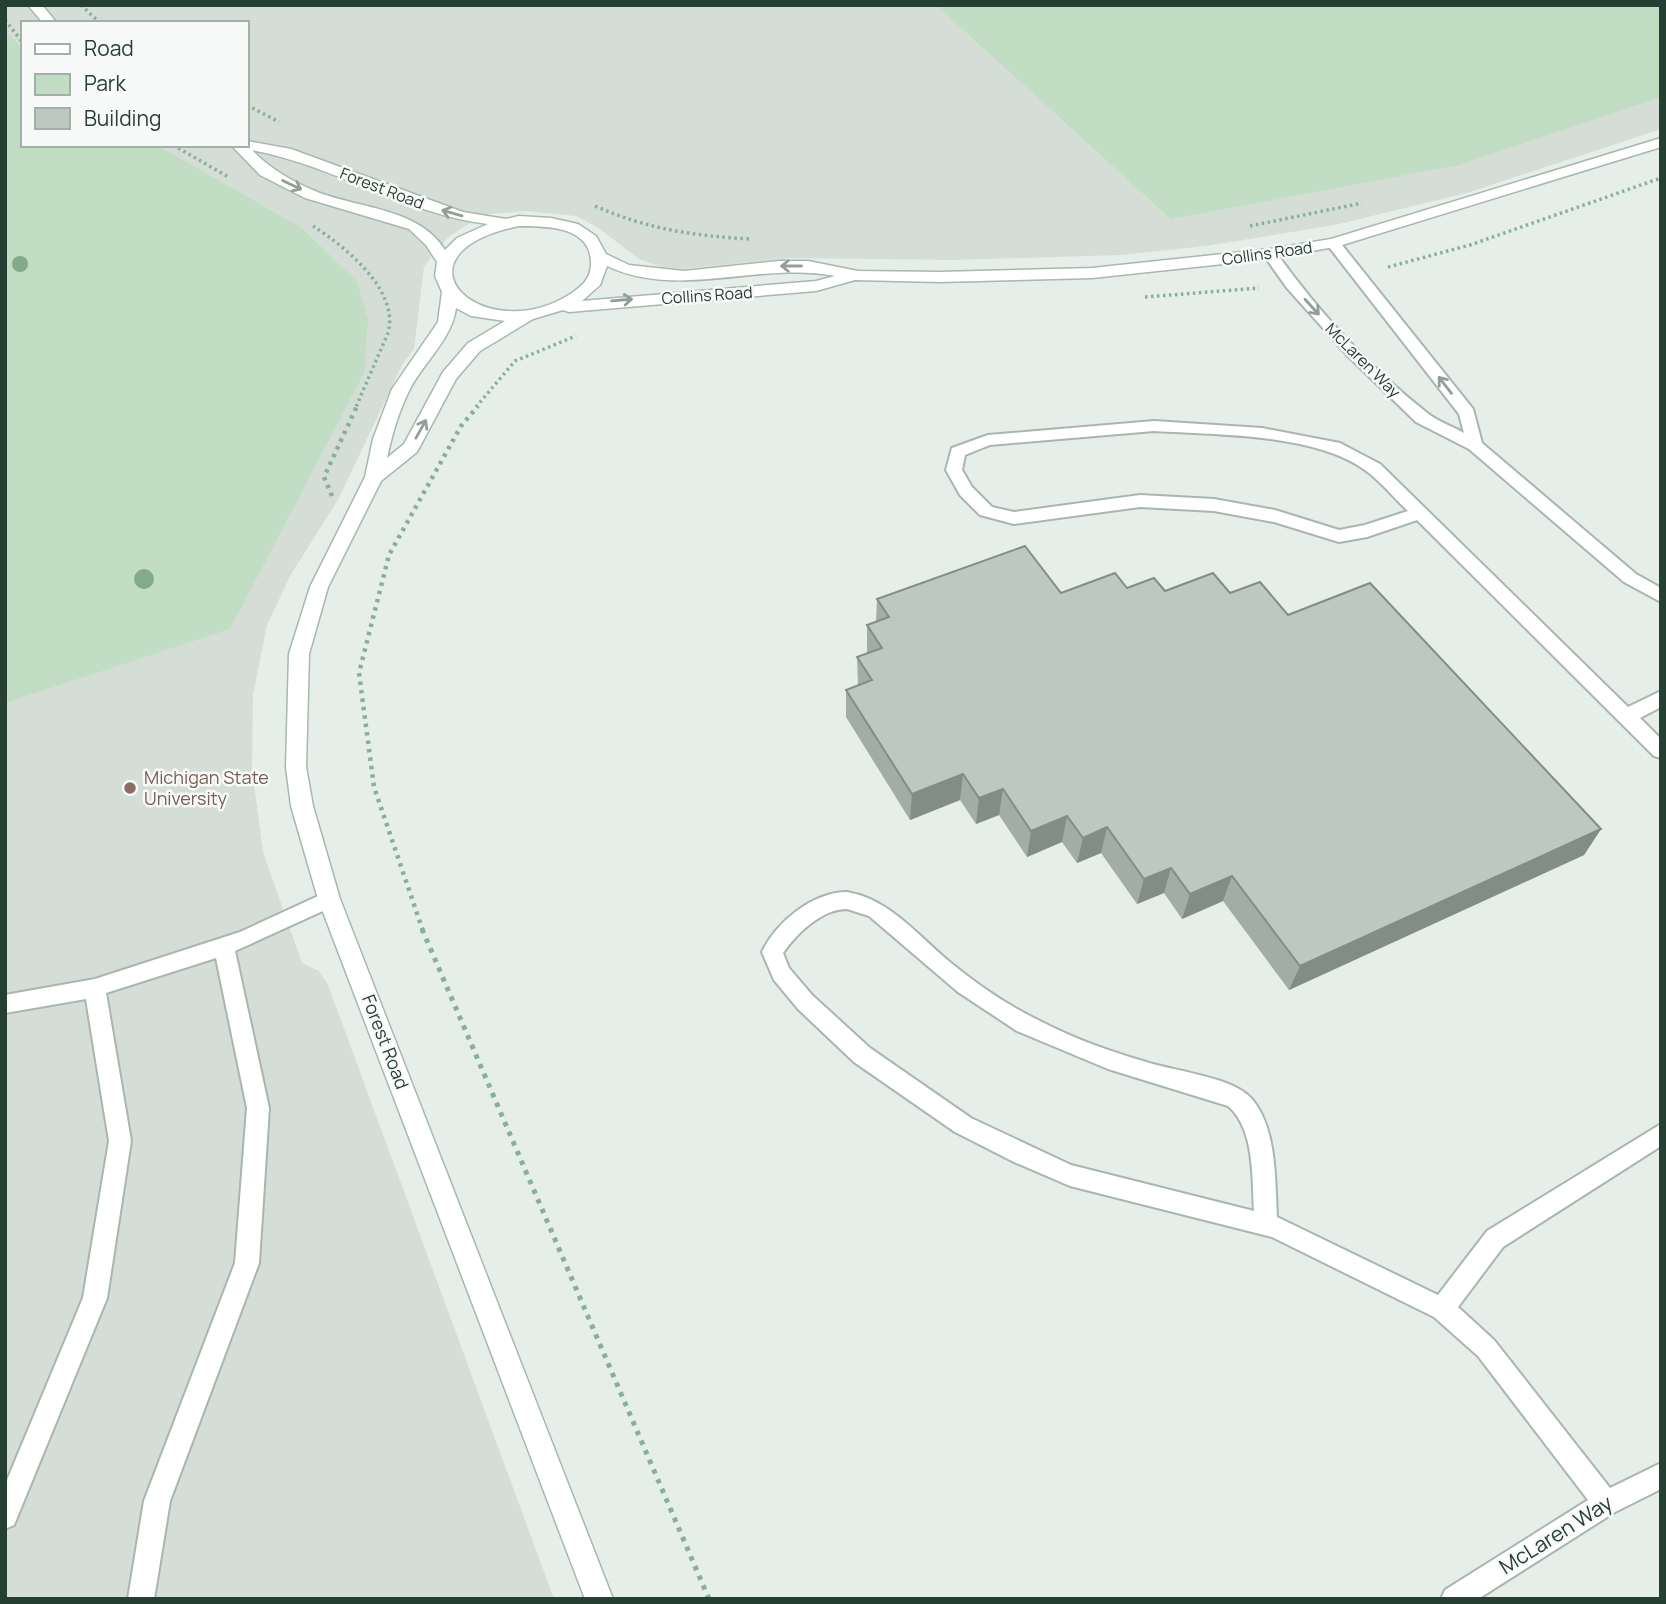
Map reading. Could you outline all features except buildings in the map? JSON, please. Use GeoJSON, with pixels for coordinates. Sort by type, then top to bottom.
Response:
{"type":"FeatureCollection","features":[{"type":"Feature","properties":{"kind":"street"},"geometry":{"type":"LineString","coordinates":[[35,5],[48,21]]}},
{"type":"Feature","properties":{"kind":"street","name":"Collins Road"},"geometry":{"type":"LineString","coordinates":[[600,257],[626,269],[684,276],[779,266],[808,266],[858,275],[940,277],[1092,272],[1269,254],[1333,243],[1661,142]]}},
{"type":"Feature","properties":{"kind":"street","name":"Forest Road"},"geometry":{"type":"LineString","coordinates":[[248,145],[286,152],[460,216],[488,221],[519,221]]}},
{"type":"Feature","properties":{"kind":"street","name":"Forest Road"},"geometry":{"type":"LineString","coordinates":[[240,147],[265,172],[310,195],[414,226],[432,242],[445,263]]}},
{"type":"Feature","properties":{"kind":"street"},"geometry":{"type":"LineString","coordinates":[[519,221],[563,225],[581,232],[594,244],[600,257],[599,272],[591,287],[576,299],[555,309],[530,315],[505,316],[482,312],[463,304],[450,292],[444,278],[445,263],[455,248],[472,235],[494,225],[519,221]]}},
{"type":"Feature","properties":{"kind":"street","name":"Collins Road"},"geometry":{"type":"LineString","coordinates":[[555,309],[590,303],[685,299],[816,286],[858,275]]}},
{"type":"Feature","properties":{"kind":"street","name":"Forest Road"},"geometry":{"type":"LineString","coordinates":[[450,292],[446,322],[401,389],[382,439],[374,477],[318,587],[299,654],[296,687],[296,767],[302,806],[329,899],[599,1599]]}},
{"type":"Feature","properties":{"kind":"street","name":"Forest Road"},"geometry":{"type":"LineString","coordinates":[[374,477],[411,448],[449,376],[474,347],[530,315]]}},
{"type":"Feature","properties":{"kind":"lane"},"geometry":{"type":"LineString","coordinates":[[1333,243],[1467,413],[1475,445]]}},
{"type":"Feature","properties":{"kind":"lane","name":"McLaren Way"},"geometry":{"type":"LineString","coordinates":[[1269,254],[1292,285],[1352,352],[1422,418],[1475,445],[1630,578],[1661,596]]}},
{"type":"Feature","properties":{"kind":"lane"},"geometry":{"type":"LineString","coordinates":[[1420,513],[1367,531],[1339,536],[1275,516],[1213,505],[1140,501],[1014,518],[986,511],[966,491],[954,470],[958,452],[988,440],[1153,426],[1262,433],[1334,447],[1374,468],[1420,513],[1626,717],[1661,751]]}},
{"type":"Feature","properties":{"kind":"lane"},"geometry":{"type":"LineString","coordinates":[[1626,717],[1661,698]]}},
{"type":"Feature","properties":{"kind":"lane"},"geometry":{"type":"LineString","coordinates":[[5,1004],[95,988],[224,947],[329,899]]}},
{"type":"Feature","properties":{"kind":"lane"},"geometry":{"type":"LineString","coordinates":[[1266,1224],[1263,1181],[1254,1126],[1243,1105],[1227,1095],[1158,1076],[1024,1024],[975,992],[876,909],[860,903],[838,900],[816,911],[779,939],[772,952],[781,974],[805,1002],[862,1055],[963,1125],[1022,1156],[1070,1175],[1266,1224],[1442,1309],[1486,1348],[1606,1503]]}},
{"type":"Feature","properties":{"kind":"lane"},"geometry":{"type":"LineString","coordinates":[[141,1599],[157,1501],[247,1264],[258,1108],[224,947]]}},
{"type":"Feature","properties":{"kind":"lane"},"geometry":{"type":"LineString","coordinates":[[5,1516],[95,1298],[120,1141],[95,988]]}},
{"type":"Feature","properties":{"kind":"lane"},"geometry":{"type":"LineString","coordinates":[[1442,1309],[1495,1239],[1661,1134]]}},
{"type":"Feature","properties":{"kind":"lane","name":"McLaren Way"},"geometry":{"type":"LineString","coordinates":[[1454,1599],[1606,1503],[1661,1475]]}},
{"type":"Feature","properties":{"kind":"path"},"geometry":{"type":"LineString","coordinates":[[81,5],[98,21]]}},
{"type":"Feature","properties":{"kind":"path"},"geometry":{"type":"LineString","coordinates":[[5,20],[21,40]]}},
{"type":"Feature","properties":{"kind":"path"},"geometry":{"type":"LineString","coordinates":[[248,106],[281,123]]}},
{"type":"Feature","properties":{"kind":"path"},"geometry":{"type":"LineString","coordinates":[[176,147],[232,179]]}},
{"type":"Feature","properties":{"kind":"path"},"geometry":{"type":"LineString","coordinates":[[1356,273],[1399,265],[1470,245],[1661,178]]}},
{"type":"Feature","properties":{"kind":"path"},"geometry":{"type":"LineString","coordinates":[[1247,226],[1374,201]]}},
{"type":"Feature","properties":{"kind":"path"},"geometry":{"type":"LineString","coordinates":[[588,204],[629,221],[695,236],[750,239]]}},
{"type":"Feature","properties":{"kind":"path"},"geometry":{"type":"LineString","coordinates":[[303,220],[326,234],[366,270],[383,299],[391,326],[324,477],[346,529]]}},
{"type":"Feature","properties":{"kind":"path"},"geometry":{"type":"LineString","coordinates":[[1142,297],[1292,285]]}},
{"type":"Feature","properties":{"kind":"path"},"geometry":{"type":"LineString","coordinates":[[579,335],[515,361],[461,426],[389,555],[359,673],[374,787],[418,919],[709,1599]]}},
{"type":"Feature","properties":{"kind":"shaded area","name":"Michigan State University"},"geometry":{"type":"Polygon","coordinates":[[[5,5],[1661,5],[1661,129],[1467,193],[1335,225],[1206,246],[1121,255],[953,260],[792,258],[682,269],[662,267],[639,259],[597,227],[576,216],[524,211],[490,214],[475,220],[450,236],[435,251],[424,267],[414,349],[402,365],[339,498],[290,576],[267,625],[253,695],[252,768],[263,852],[302,963],[319,971],[328,985],[554,1599],[5,1599],[5,5]]]}},
{"type":"Feature","properties":{"kind":"green space"},"geometry":{"type":"Polygon","coordinates":[[[936,5],[1661,5],[1661,97],[1459,165],[1171,219],[936,5]]]}},
{"type":"Feature","properties":{"kind":"green space"},"geometry":{"type":"Polygon","coordinates":[[[5,31],[21,47],[21,147],[160,147],[302,228],[357,282],[368,319],[364,373],[230,629],[5,703],[5,31]]]}},
{"type":"Feature","properties":{"kind":"place","name":"Michigan State University"},"geometry":{"type":"Point","coordinates":[130,788]}}]}
